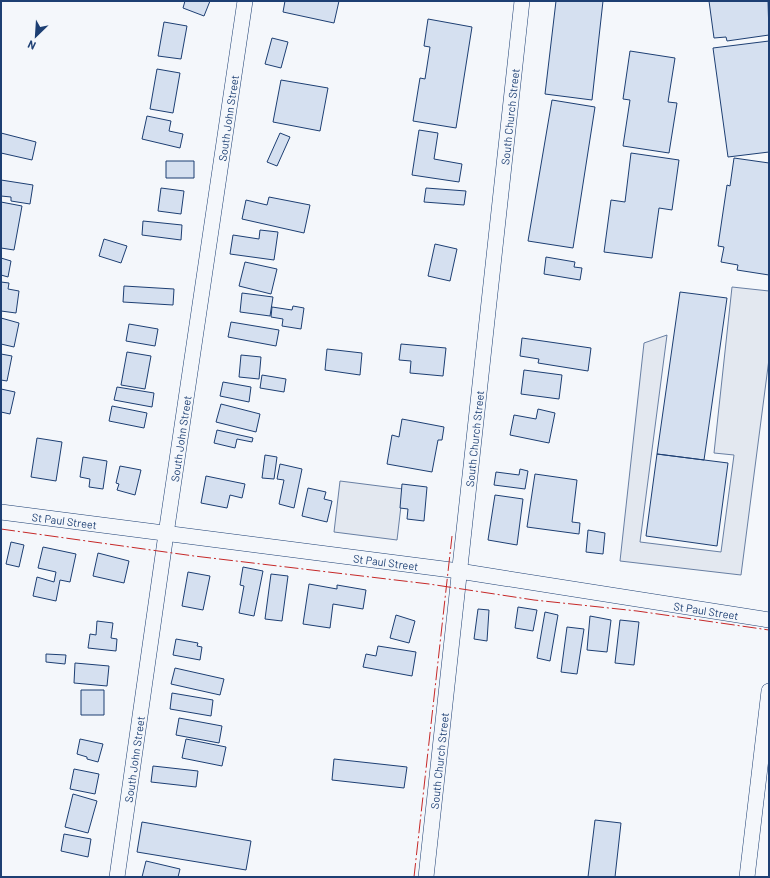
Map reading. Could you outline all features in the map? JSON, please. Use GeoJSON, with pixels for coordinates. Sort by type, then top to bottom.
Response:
{"type":"FeatureCollection","features":[{"type":"Feature","properties":{"kind":"street","name":"South John Street"},"geometry":{"type":"LineString","coordinates":[[117,877],[245,1]]}},
{"type":"Feature","properties":{"kind":"street","name":"South Church Street"},"geometry":{"type":"LineString","coordinates":[[426,877],[522,1]]}},
{"type":"Feature","properties":{"kind":"street","name":"St Paul Street"},"geometry":{"type":"LineString","coordinates":[[1,512],[459,571],[769,620]]}},
{"type":"Feature","properties":{"kind":"street"},"geometry":{"type":"LineString","coordinates":[[747,877],[769,691]]}},
{"type":"Feature","properties":{"kind":"shaded area"},"geometry":{"type":"Polygon","coordinates":[[[732,287],[769,291],[769,359],[741,575],[620,561],[644,343],[667,335],[640,542],[721,552],[734,455],[714,453],[732,287]]]}},
{"type":"Feature","properties":{"kind":"shaded area"},"geometry":{"type":"Polygon","coordinates":[[[340,481],[403,489],[397,540],[334,532],[340,481]]]}},
{"type":"Feature","properties":{"kind":"building"},"geometry":{"type":"Polygon","coordinates":[[[185,1],[210,1],[204,16],[183,8],[185,1]]]}},
{"type":"Feature","properties":{"kind":"building"},"geometry":{"type":"Polygon","coordinates":[[[285,1],[339,1],[334,23],[283,12],[285,1]]]}},
{"type":"Feature","properties":{"kind":"building"},"geometry":{"type":"Polygon","coordinates":[[[556,1],[603,1],[592,100],[545,94],[556,1]]]}},
{"type":"Feature","properties":{"kind":"building"},"geometry":{"type":"Polygon","coordinates":[[[709,1],[768,1],[769,35],[727,41],[726,37],[714,38],[709,1]]]}},
{"type":"Feature","properties":{"kind":"building"},"geometry":{"type":"Polygon","coordinates":[[[428,19],[472,27],[456,128],[413,121],[420,78],[425,79],[430,47],[424,46],[428,19]]]}},
{"type":"Feature","properties":{"kind":"building"},"geometry":{"type":"Polygon","coordinates":[[[164,22],[187,26],[181,59],[158,56],[164,22]]]}},
{"type":"Feature","properties":{"kind":"building"},"geometry":{"type":"Polygon","coordinates":[[[272,38],[288,42],[281,68],[265,64],[272,38]]]}},
{"type":"Feature","properties":{"kind":"building"},"geometry":{"type":"Polygon","coordinates":[[[769,41],[769,152],[728,157],[713,48],[769,41]]]}},
{"type":"Feature","properties":{"kind":"building"},"geometry":{"type":"Polygon","coordinates":[[[630,51],[675,58],[668,102],[677,103],[669,153],[623,146],[630,100],[623,99],[630,51]]]}},
{"type":"Feature","properties":{"kind":"building"},"geometry":{"type":"Polygon","coordinates":[[[157,69],[180,73],[173,113],[150,109],[157,69]]]}},
{"type":"Feature","properties":{"kind":"building"},"geometry":{"type":"Polygon","coordinates":[[[281,80],[328,88],[320,131],[273,122],[281,80]]]}},
{"type":"Feature","properties":{"kind":"building"},"geometry":{"type":"Polygon","coordinates":[[[552,100],[595,107],[573,248],[528,241],[552,100]]]}},
{"type":"Feature","properties":{"kind":"building"},"geometry":{"type":"Polygon","coordinates":[[[147,116],[171,121],[169,131],[183,134],[180,148],[142,139],[147,116]]]}},
{"type":"Feature","properties":{"kind":"building"},"geometry":{"type":"Polygon","coordinates":[[[419,130],[438,133],[434,159],[462,164],[459,182],[412,175],[419,130]]]}},
{"type":"Feature","properties":{"kind":"building"},"geometry":{"type":"Polygon","coordinates":[[[1,133],[36,142],[32,160],[1,153],[1,133]]]}},
{"type":"Feature","properties":{"kind":"building"},"geometry":{"type":"Polygon","coordinates":[[[280,133],[290,137],[277,166],[267,162],[280,133]]]}},
{"type":"Feature","properties":{"kind":"building"},"geometry":{"type":"Polygon","coordinates":[[[631,153],[679,160],[672,210],[659,208],[652,258],[604,252],[611,200],[625,202],[631,153]]]}},
{"type":"Feature","properties":{"kind":"building"},"geometry":{"type":"Polygon","coordinates":[[[734,158],[769,163],[769,275],[737,270],[738,265],[721,262],[724,247],[718,246],[727,185],[730,186],[734,158]]]}},
{"type":"Feature","properties":{"kind":"building"},"geometry":{"type":"Polygon","coordinates":[[[166,161],[194,161],[194,178],[166,178],[166,161]]]}},
{"type":"Feature","properties":{"kind":"building"},"geometry":{"type":"Polygon","coordinates":[[[1,180],[33,185],[30,204],[11,201],[11,197],[1,196],[1,180]]]}},
{"type":"Feature","properties":{"kind":"building"},"geometry":{"type":"Polygon","coordinates":[[[161,188],[184,191],[181,214],[158,211],[161,188]]]}},
{"type":"Feature","properties":{"kind":"building"},"geometry":{"type":"Polygon","coordinates":[[[426,188],[466,191],[464,205],[424,202],[426,188]]]}},
{"type":"Feature","properties":{"kind":"building"},"geometry":{"type":"Polygon","coordinates":[[[269,197],[310,205],[304,233],[242,219],[246,200],[267,205],[269,197]]]}},
{"type":"Feature","properties":{"kind":"building"},"geometry":{"type":"Polygon","coordinates":[[[1,202],[22,206],[14,250],[1,248],[1,202]]]}},
{"type":"Feature","properties":{"kind":"building"},"geometry":{"type":"Polygon","coordinates":[[[143,221],[182,225],[181,240],[142,235],[143,221]]]}},
{"type":"Feature","properties":{"kind":"building"},"geometry":{"type":"Polygon","coordinates":[[[260,230],[278,232],[274,260],[230,254],[233,235],[259,239],[260,230]]]}},
{"type":"Feature","properties":{"kind":"building"},"geometry":{"type":"Polygon","coordinates":[[[104,239],[127,246],[121,263],[99,256],[104,239]]]}},
{"type":"Feature","properties":{"kind":"building"},"geometry":{"type":"Polygon","coordinates":[[[435,244],[457,249],[450,281],[428,276],[435,244]]]}},
{"type":"Feature","properties":{"kind":"building"},"geometry":{"type":"Polygon","coordinates":[[[546,257],[575,262],[574,267],[582,268],[580,280],[544,274],[546,257]]]}},
{"type":"Feature","properties":{"kind":"building"},"geometry":{"type":"Polygon","coordinates":[[[1,258],[11,261],[8,277],[1,275],[1,258]]]}},
{"type":"Feature","properties":{"kind":"building"},"geometry":{"type":"Polygon","coordinates":[[[245,262],[277,269],[271,294],[239,286],[245,262]]]}},
{"type":"Feature","properties":{"kind":"building"},"geometry":{"type":"Polygon","coordinates":[[[1,282],[9,283],[8,289],[19,291],[16,313],[1,311],[1,282]]]}},
{"type":"Feature","properties":{"kind":"building"},"geometry":{"type":"Polygon","coordinates":[[[124,286],[174,289],[173,305],[123,302],[124,286]]]}},
{"type":"Feature","properties":{"kind":"building"},"geometry":{"type":"Polygon","coordinates":[[[680,292],[727,298],[704,460],[657,454],[680,292]]]}},
{"type":"Feature","properties":{"kind":"building"},"geometry":{"type":"Polygon","coordinates":[[[242,293],[273,297],[270,316],[240,312],[242,293]]]}},
{"type":"Feature","properties":{"kind":"building"},"geometry":{"type":"Polygon","coordinates":[[[293,306],[304,308],[301,329],[282,326],[283,319],[271,317],[272,307],[292,310],[293,306]]]}},
{"type":"Feature","properties":{"kind":"building"},"geometry":{"type":"Polygon","coordinates":[[[1,318],[19,323],[14,347],[1,344],[1,318]]]}},
{"type":"Feature","properties":{"kind":"building"},"geometry":{"type":"Polygon","coordinates":[[[231,322],[279,330],[276,346],[228,337],[231,322]]]}},
{"type":"Feature","properties":{"kind":"building"},"geometry":{"type":"Polygon","coordinates":[[[129,324],[158,329],[155,346],[126,341],[129,324]]]}},
{"type":"Feature","properties":{"kind":"building"},"geometry":{"type":"Polygon","coordinates":[[[522,338],[591,348],[588,371],[538,363],[539,359],[520,356],[522,338]]]}},
{"type":"Feature","properties":{"kind":"building"},"geometry":{"type":"Polygon","coordinates":[[[401,344],[446,348],[443,376],[410,373],[411,361],[399,360],[401,344]]]}},
{"type":"Feature","properties":{"kind":"building"},"geometry":{"type":"Polygon","coordinates":[[[327,349],[362,353],[360,375],[325,370],[327,349]]]}},
{"type":"Feature","properties":{"kind":"building"},"geometry":{"type":"Polygon","coordinates":[[[127,352],[151,356],[145,389],[121,385],[127,352]]]}},
{"type":"Feature","properties":{"kind":"building"},"geometry":{"type":"Polygon","coordinates":[[[1,354],[12,356],[7,381],[1,380],[1,354]]]}},
{"type":"Feature","properties":{"kind":"building"},"geometry":{"type":"Polygon","coordinates":[[[241,355],[261,357],[259,379],[239,377],[241,355]]]}},
{"type":"Feature","properties":{"kind":"building"},"geometry":{"type":"Polygon","coordinates":[[[524,370],[562,375],[559,399],[521,394],[524,370]]]}},
{"type":"Feature","properties":{"kind":"building"},"geometry":{"type":"Polygon","coordinates":[[[262,375],[286,379],[284,392],[260,388],[262,375]]]}},
{"type":"Feature","properties":{"kind":"building"},"geometry":{"type":"Polygon","coordinates":[[[223,382],[251,387],[249,402],[220,396],[223,382]]]}},
{"type":"Feature","properties":{"kind":"building"},"geometry":{"type":"Polygon","coordinates":[[[117,387],[154,393],[152,407],[114,400],[117,387]]]}},
{"type":"Feature","properties":{"kind":"building"},"geometry":{"type":"Polygon","coordinates":[[[1,389],[15,392],[10,414],[1,412],[1,389]]]}},
{"type":"Feature","properties":{"kind":"building"},"geometry":{"type":"Polygon","coordinates":[[[221,404],[260,414],[256,432],[216,422],[221,404]]]}},
{"type":"Feature","properties":{"kind":"building"},"geometry":{"type":"Polygon","coordinates":[[[112,406],[147,413],[144,428],[109,421],[112,406]]]}},
{"type":"Feature","properties":{"kind":"building"},"geometry":{"type":"Polygon","coordinates":[[[538,409],[555,413],[549,443],[510,435],[514,415],[536,419],[538,409]]]}},
{"type":"Feature","properties":{"kind":"building"},"geometry":{"type":"Polygon","coordinates":[[[402,419],[444,427],[442,440],[438,440],[432,472],[387,464],[392,435],[399,437],[402,419]]]}},
{"type":"Feature","properties":{"kind":"building"},"geometry":{"type":"Polygon","coordinates":[[[217,430],[253,438],[252,442],[237,439],[235,448],[214,443],[217,430]]]}},
{"type":"Feature","properties":{"kind":"building"},"geometry":{"type":"Polygon","coordinates":[[[37,438],[62,442],[56,481],[31,477],[37,438]]]}},
{"type":"Feature","properties":{"kind":"building"},"geometry":{"type":"Polygon","coordinates":[[[657,454],[728,463],[717,546],[646,536],[657,454]]]}},
{"type":"Feature","properties":{"kind":"building"},"geometry":{"type":"Polygon","coordinates":[[[265,455],[277,457],[274,479],[262,478],[265,455]]]}},
{"type":"Feature","properties":{"kind":"building"},"geometry":{"type":"Polygon","coordinates":[[[83,457],[107,461],[103,489],[89,487],[90,479],[80,477],[83,457]]]}},
{"type":"Feature","properties":{"kind":"building"},"geometry":{"type":"Polygon","coordinates":[[[280,464],[302,469],[294,508],[279,504],[284,480],[277,479],[280,464]]]}},
{"type":"Feature","properties":{"kind":"building"},"geometry":{"type":"Polygon","coordinates":[[[120,466],[141,470],[135,495],[117,490],[119,484],[116,483],[120,466]]]}},
{"type":"Feature","properties":{"kind":"building"},"geometry":{"type":"Polygon","coordinates":[[[520,469],[528,471],[525,489],[494,485],[496,472],[519,475],[520,469]]]}},
{"type":"Feature","properties":{"kind":"building"},"geometry":{"type":"Polygon","coordinates":[[[535,474],[577,480],[572,522],[580,523],[579,534],[527,527],[535,474]]]}},
{"type":"Feature","properties":{"kind":"building"},"geometry":{"type":"Polygon","coordinates":[[[206,476],[245,484],[242,498],[230,495],[227,508],[201,503],[206,476]]]}},
{"type":"Feature","properties":{"kind":"building"},"geometry":{"type":"Polygon","coordinates":[[[402,484],[427,487],[424,521],[407,519],[408,509],[400,508],[402,484]]]}},
{"type":"Feature","properties":{"kind":"building"},"geometry":{"type":"Polygon","coordinates":[[[308,488],[326,492],[324,499],[332,501],[327,522],[302,516],[308,488]]]}},
{"type":"Feature","properties":{"kind":"building"},"geometry":{"type":"Polygon","coordinates":[[[495,495],[523,499],[517,545],[488,540],[495,495]]]}},
{"type":"Feature","properties":{"kind":"building"},"geometry":{"type":"Polygon","coordinates":[[[588,530],[605,533],[603,554],[586,552],[588,530]]]}},
{"type":"Feature","properties":{"kind":"building"},"geometry":{"type":"Polygon","coordinates":[[[11,542],[24,545],[19,567],[6,564],[11,542]]]}},
{"type":"Feature","properties":{"kind":"building"},"geometry":{"type":"Polygon","coordinates":[[[43,547],[76,554],[70,582],[60,580],[56,601],[33,596],[37,577],[54,582],[56,572],[38,568],[43,547]]]}},
{"type":"Feature","properties":{"kind":"building"},"geometry":{"type":"Polygon","coordinates":[[[98,553],[129,561],[124,583],[93,576],[98,553]]]}},
{"type":"Feature","properties":{"kind":"building"},"geometry":{"type":"Polygon","coordinates":[[[243,567],[263,571],[254,616],[239,613],[244,586],[240,585],[243,567]]]}},
{"type":"Feature","properties":{"kind":"building"},"geometry":{"type":"Polygon","coordinates":[[[188,572],[210,576],[203,610],[182,606],[188,572]]]}},
{"type":"Feature","properties":{"kind":"building"},"geometry":{"type":"Polygon","coordinates":[[[271,574],[288,576],[282,621],[265,619],[271,574]]]}},
{"type":"Feature","properties":{"kind":"building"},"geometry":{"type":"Polygon","coordinates":[[[309,584],[337,589],[337,585],[366,590],[363,609],[333,604],[330,628],[303,624],[309,584]]]}},
{"type":"Feature","properties":{"kind":"building"},"geometry":{"type":"Polygon","coordinates":[[[518,607],[537,610],[533,631],[515,628],[518,607]]]}},
{"type":"Feature","properties":{"kind":"building"},"geometry":{"type":"Polygon","coordinates":[[[478,609],[489,610],[487,641],[474,639],[478,609]]]}},
{"type":"Feature","properties":{"kind":"building"},"geometry":{"type":"Polygon","coordinates":[[[545,612],[558,615],[550,661],[537,658],[545,612]]]}},
{"type":"Feature","properties":{"kind":"building"},"geometry":{"type":"Polygon","coordinates":[[[396,615],[415,621],[409,643],[390,638],[396,615]]]}},
{"type":"Feature","properties":{"kind":"building"},"geometry":{"type":"Polygon","coordinates":[[[590,616],[611,620],[607,652],[587,650],[590,616]]]}},
{"type":"Feature","properties":{"kind":"building"},"geometry":{"type":"Polygon","coordinates":[[[620,620],[639,622],[634,665],[615,663],[620,620]]]}},
{"type":"Feature","properties":{"kind":"building"},"geometry":{"type":"Polygon","coordinates":[[[97,621],[113,623],[111,638],[117,639],[116,651],[88,648],[90,634],[96,635],[97,621]]]}},
{"type":"Feature","properties":{"kind":"building"},"geometry":{"type":"Polygon","coordinates":[[[567,627],[584,629],[577,674],[561,672],[567,627]]]}},
{"type":"Feature","properties":{"kind":"building"},"geometry":{"type":"Polygon","coordinates":[[[176,639],[198,643],[197,646],[202,647],[200,660],[173,655],[176,639]]]}},
{"type":"Feature","properties":{"kind":"building"},"geometry":{"type":"Polygon","coordinates":[[[378,646],[416,652],[412,676],[363,667],[366,654],[376,656],[378,646]]]}},
{"type":"Feature","properties":{"kind":"building"},"geometry":{"type":"Polygon","coordinates":[[[46,654],[66,655],[65,664],[46,662],[46,654]]]}},
{"type":"Feature","properties":{"kind":"building"},"geometry":{"type":"Polygon","coordinates":[[[75,663],[109,666],[107,686],[74,683],[75,663]]]}},
{"type":"Feature","properties":{"kind":"building"},"geometry":{"type":"Polygon","coordinates":[[[175,668],[224,679],[220,695],[171,684],[175,668]]]}},
{"type":"Feature","properties":{"kind":"building"},"geometry":{"type":"Polygon","coordinates":[[[81,690],[104,690],[104,715],[81,715],[81,690]]]}},
{"type":"Feature","properties":{"kind":"building"},"geometry":{"type":"Polygon","coordinates":[[[172,693],[213,700],[211,716],[170,709],[172,693]]]}},
{"type":"Feature","properties":{"kind":"building"},"geometry":{"type":"Polygon","coordinates":[[[179,718],[222,726],[219,743],[176,735],[179,718]]]}},
{"type":"Feature","properties":{"kind":"building"},"geometry":{"type":"Polygon","coordinates":[[[80,739],[103,744],[98,762],[77,754],[80,739]]]}},
{"type":"Feature","properties":{"kind":"building"},"geometry":{"type":"Polygon","coordinates":[[[186,739],[226,747],[222,766],[182,758],[186,739]]]}},
{"type":"Feature","properties":{"kind":"building"},"geometry":{"type":"Polygon","coordinates":[[[334,759],[407,767],[404,788],[332,780],[334,759]]]}},
{"type":"Feature","properties":{"kind":"building"},"geometry":{"type":"Polygon","coordinates":[[[153,766],[198,771],[196,787],[151,782],[153,766]]]}},
{"type":"Feature","properties":{"kind":"building"},"geometry":{"type":"Polygon","coordinates":[[[74,769],[99,774],[95,794],[70,789],[74,769]]]}},
{"type":"Feature","properties":{"kind":"building"},"geometry":{"type":"Polygon","coordinates":[[[73,794],[97,801],[88,833],[65,827],[73,794]]]}},
{"type":"Feature","properties":{"kind":"building"},"geometry":{"type":"Polygon","coordinates":[[[595,820],[621,823],[615,877],[588,877],[595,820]]]}},
{"type":"Feature","properties":{"kind":"building"},"geometry":{"type":"Polygon","coordinates":[[[142,822],[251,841],[246,870],[137,852],[142,822]]]}},
{"type":"Feature","properties":{"kind":"building"},"geometry":{"type":"Polygon","coordinates":[[[64,834],[91,839],[88,857],[61,851],[64,834]]]}},
{"type":"Feature","properties":{"kind":"building"},"geometry":{"type":"Polygon","coordinates":[[[146,861],[180,869],[178,877],[142,877],[146,861]]]}},
{"type":"Feature","properties":{"kind":"power"},"geometry":{"type":"LineString","coordinates":[[1,529],[194,556],[429,584],[534,600],[637,611],[769,630]]}},
{"type":"Feature","properties":{"kind":"power"},"geometry":{"type":"LineString","coordinates":[[414,877],[452,536]]}}]}
